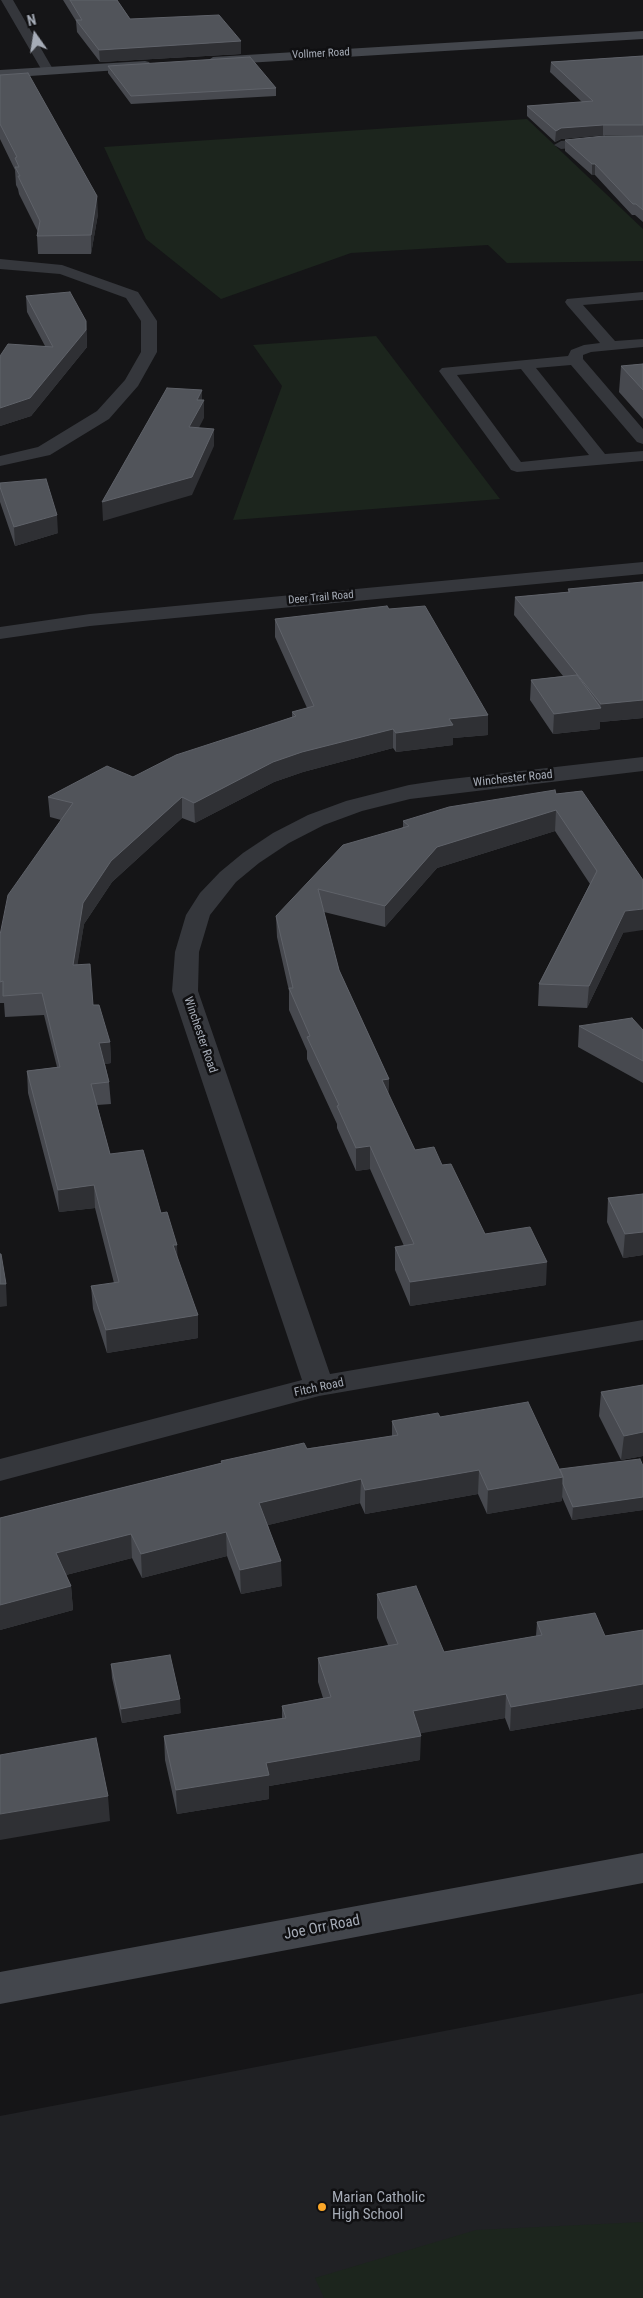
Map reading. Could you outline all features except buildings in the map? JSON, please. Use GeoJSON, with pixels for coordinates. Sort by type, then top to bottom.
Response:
{"type":"FeatureCollection","features":[{"type":"Feature","properties":{"kind":"main road","name":"Vollmer Road"},"geometry":{"type":"LineString","coordinates":[[197,62],[643,35]]}},
{"type":"Feature","properties":{"kind":"main road"},"geometry":{"type":"LineString","coordinates":[[0,74],[158,64]]}},
{"type":"Feature","properties":{"kind":"main road","name":"Joe Orr Road"},"geometry":{"type":"LineString","coordinates":[[0,1988],[643,1868]]}},
{"type":"Feature","properties":{"kind":"street"},"geometry":{"type":"LineString","coordinates":[[6,0],[48,71]]}},
{"type":"Feature","properties":{"kind":"street"},"geometry":{"type":"LineString","coordinates":[[561,145],[603,141],[643,141]]}},
{"type":"Feature","properties":{"kind":"street"},"geometry":{"type":"LineString","coordinates":[[0,264],[62,270],[132,294],[149,321],[148,352],[132,382],[103,415],[44,451],[0,461]]}},
{"type":"Feature","properties":{"kind":"street","name":"Deer Trail Road"},"geometry":{"type":"LineString","coordinates":[[0,633],[90,620],[643,568]]}},
{"type":"Feature","properties":{"kind":"street","name":"Winchester Road"},"geometry":{"type":"LineString","coordinates":[[319,1386],[185,992],[187,952],[198,915],[209,898],[228,877],[251,858],[281,838],[316,820],[354,806],[409,792],[442,787],[643,764]]}},
{"type":"Feature","properties":{"kind":"street","name":"Fitch Road"},"geometry":{"type":"LineString","coordinates":[[0,1470],[319,1386],[643,1330]]}},
{"type":"Feature","properties":{"kind":"lane"},"geometry":{"type":"LineString","coordinates":[[611,346],[572,302],[643,296]]}},
{"type":"Feature","properties":{"kind":"lane"},"geometry":{"type":"LineString","coordinates":[[574,360],[576,353],[590,348],[643,343]]}},
{"type":"Feature","properties":{"kind":"lane"},"geometry":{"type":"LineString","coordinates":[[574,360],[447,371],[517,467],[643,456]]}},
{"type":"Feature","properties":{"kind":"lane"},"geometry":{"type":"LineString","coordinates":[[574,360],[643,439]]}},
{"type":"Feature","properties":{"kind":"lane"},"geometry":{"type":"LineString","coordinates":[[524,364],[601,459]]}},
{"type":"Feature","properties":{"kind":"shaded area"},"geometry":{"type":"Polygon","coordinates":[[[527,119],[643,229],[643,261],[507,263],[488,245],[351,253],[221,299],[146,239],[104,147],[527,119]]]}},
{"type":"Feature","properties":{"kind":"shaded area"},"geometry":{"type":"Polygon","coordinates":[[[376,336],[500,499],[233,520],[282,386],[253,345],[376,336]]]}},
{"type":"Feature","properties":{"kind":"shaded area","name":"Marian Catholic High School"},"geometry":{"type":"Polygon","coordinates":[[[643,1993],[643,2298],[0,2298],[0,2116],[643,1993]]]}},
{"type":"Feature","properties":{"kind":"shaded area"},"geometry":{"type":"Polygon","coordinates":[[[643,2222],[643,2298],[324,2298],[315,2278],[476,2230],[643,2222]]]}},
{"type":"Feature","properties":{"kind":"place","name":"Marian Catholic High School"},"geometry":{"type":"Point","coordinates":[322,2207]}}]}
